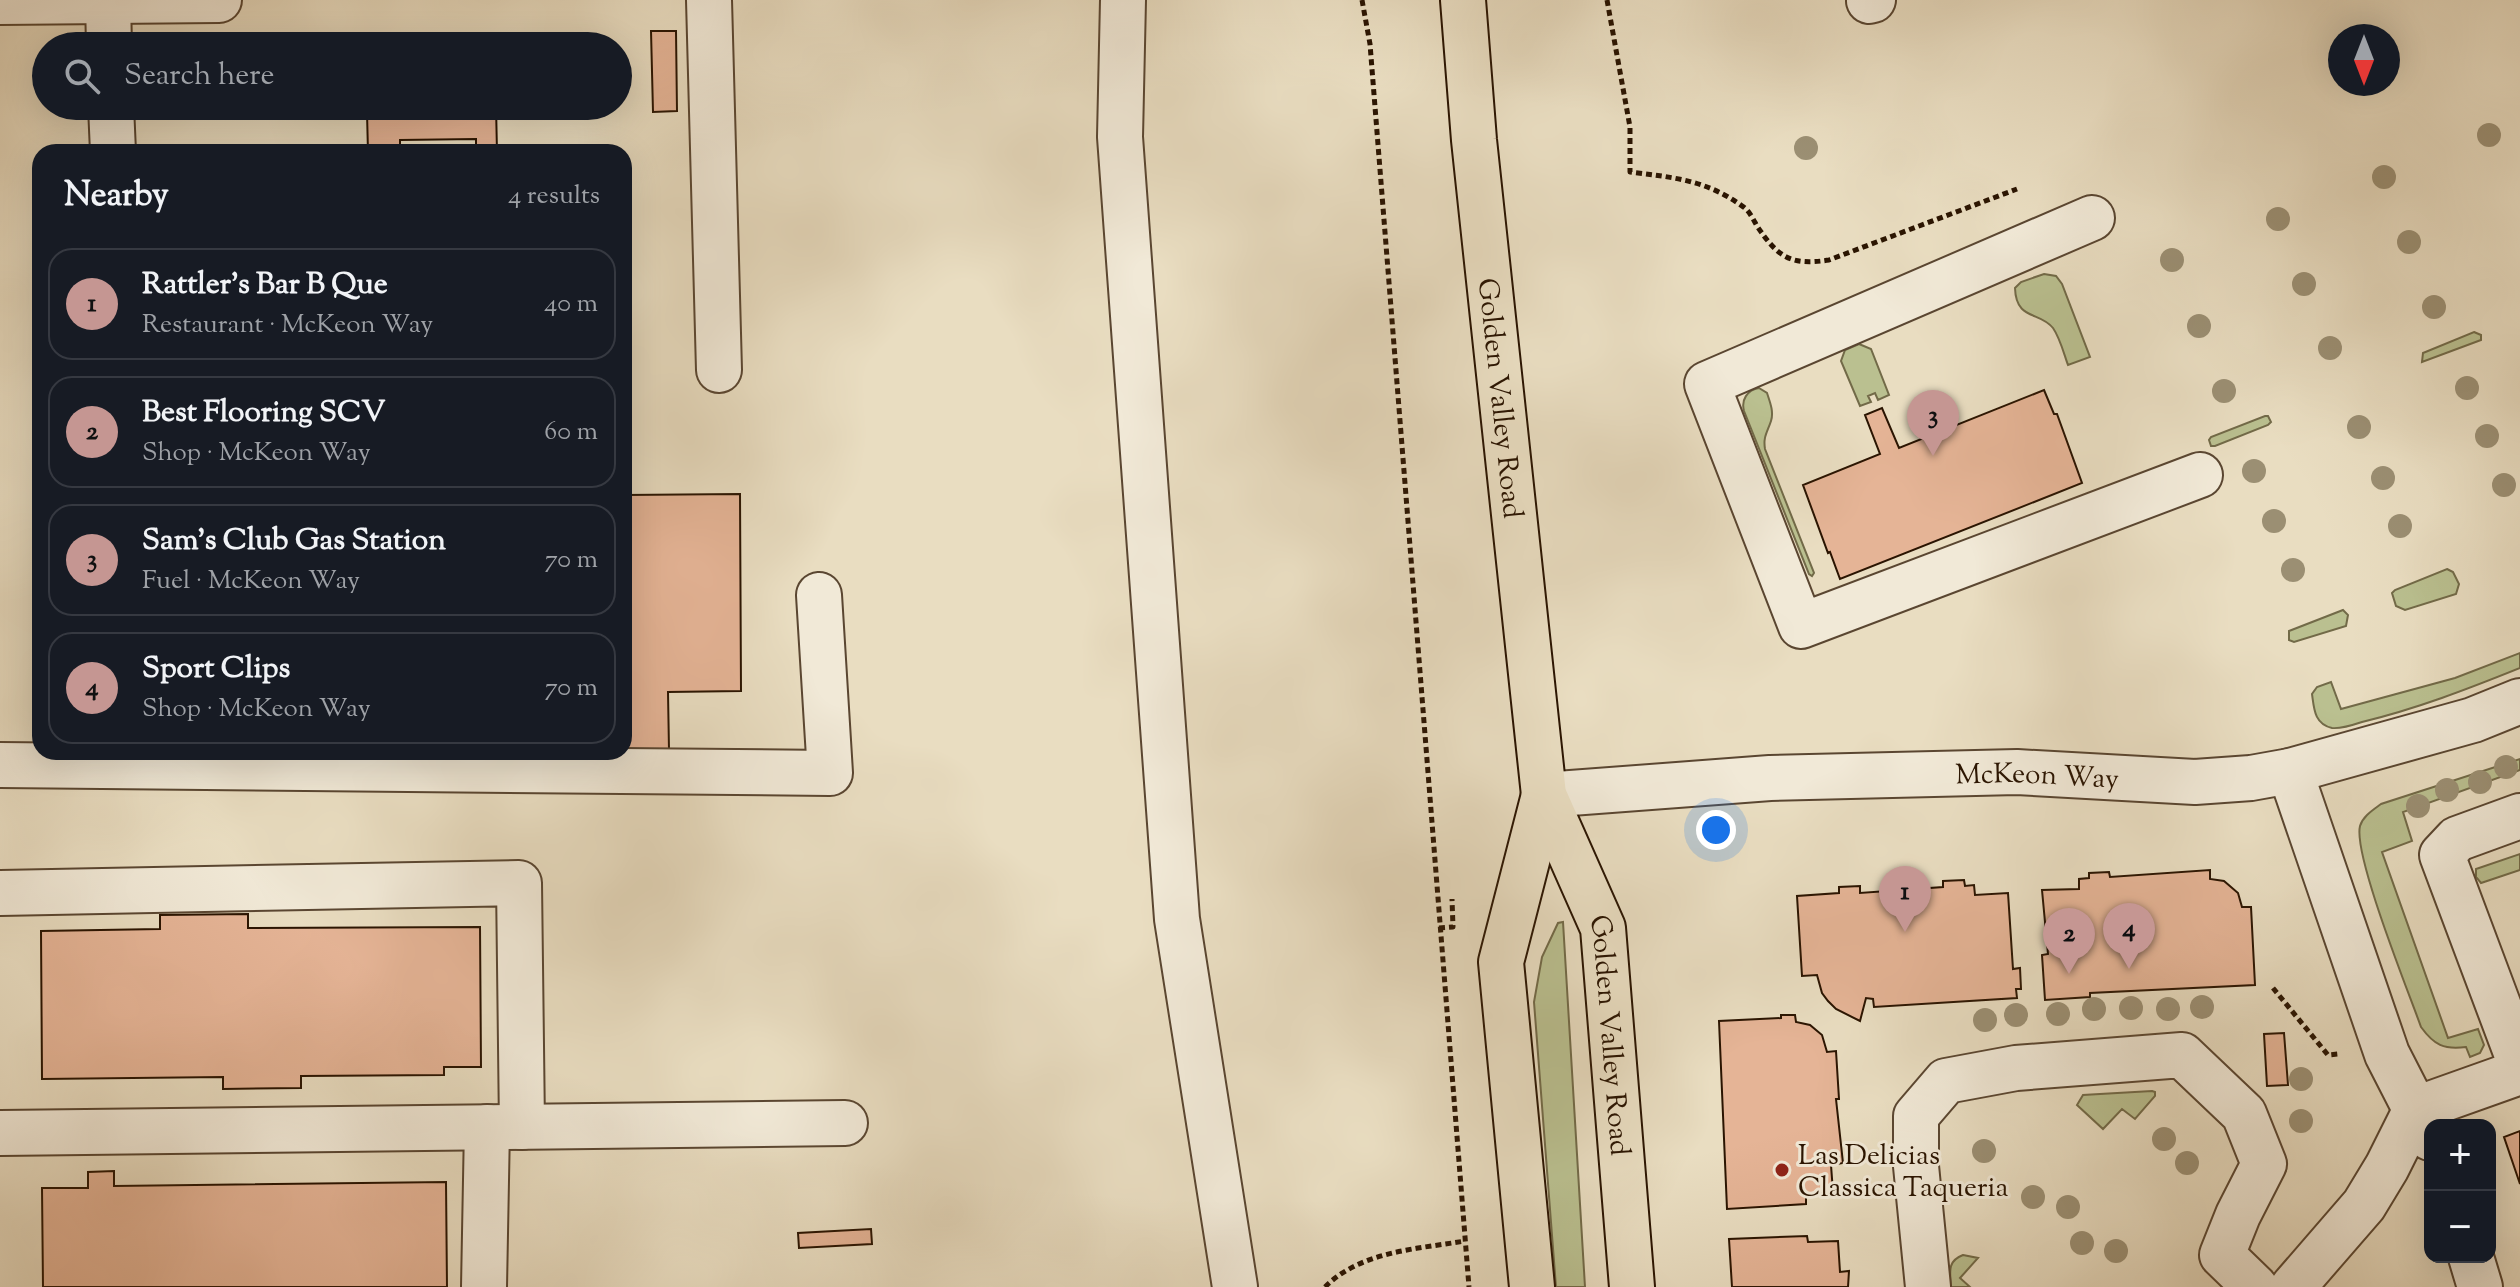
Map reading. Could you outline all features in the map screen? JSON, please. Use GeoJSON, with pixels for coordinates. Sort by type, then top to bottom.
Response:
{"type":"FeatureCollection","features":[{"type":"Feature","properties":{"kind":"main road","name":"Golden Valley Road"},"geometry":{"type":"LineString","coordinates":[[1463,0],[1474,140],[1544,795],[1603,928],[1632,1287]]}},
{"type":"Feature","properties":{"kind":"main road","name":"Golden Valley Road"},"geometry":{"type":"LineString","coordinates":[[1532,1287],[1501,962],[1544,795]]}},
{"type":"Feature","properties":{"kind":"street"},"geometry":{"type":"LineString","coordinates":[[0,2],[219,0]]}},
{"type":"Feature","properties":{"kind":"street"},"geometry":{"type":"LineString","coordinates":[[709,0],[719,370]]}},
{"type":"Feature","properties":{"kind":"street"},"geometry":{"type":"LineString","coordinates":[[1123,0],[1120,137],[1177,919],[1235,1287]]}},
{"type":"Feature","properties":{"kind":"street"},"geometry":{"type":"LineString","coordinates":[[108,1],[109,32]]}},
{"type":"Feature","properties":{"kind":"street"},"geometry":{"type":"LineString","coordinates":[[112,120],[113,144]]}},
{"type":"Feature","properties":{"kind":"street"},"geometry":{"type":"LineString","coordinates":[[2092,218],[1707,384],[1801,626],[2200,475]]}},
{"type":"Feature","properties":{"kind":"street"},"geometry":{"type":"LineString","coordinates":[[0,765],[830,773],[819,595]]}},
{"type":"Feature","properties":{"kind":"street","name":"McKeon Way"},"geometry":{"type":"LineString","coordinates":[[1544,795],[1770,778],[2017,772],[2195,782],[2251,778],[2290,771],[2473,720],[2520,701]]}},
{"type":"Feature","properties":{"kind":"street"},"geometry":{"type":"LineString","coordinates":[[2290,771],[2387,1054],[2423,1124]]}},
{"type":"Feature","properties":{"kind":"street"},"geometry":{"type":"LineString","coordinates":[[2520,816],[2457,839],[2442,855],[2520,1063]]}},
{"type":"Feature","properties":{"kind":"street"},"geometry":{"type":"LineString","coordinates":[[0,893],[519,883],[504,1127],[484,1287]]}},
{"type":"Feature","properties":{"kind":"street"},"geometry":{"type":"LineString","coordinates":[[1928,1287],[1916,1166],[1916,1116],[1946,1081],[2016,1068],[2182,1055],[2244,1114],[2264,1164],[2222,1255],[2255,1287]]}},
{"type":"Feature","properties":{"kind":"street"},"geometry":{"type":"LineString","coordinates":[[2293,1287],[2364,1205],[2387,1167],[2423,1124],[2520,1072]]}},
{"type":"Feature","properties":{"kind":"street"},"geometry":{"type":"LineString","coordinates":[[0,1133],[845,1123]]}},
{"type":"Feature","properties":{"kind":"street"},"geometry":{"type":"LineString","coordinates":[[2473,1263],[2480,1287]]}},
{"type":"Feature","properties":{"kind":"path"},"geometry":{"type":"LineString","coordinates":[[1362,0],[1370,44],[1469,1287]]}},
{"type":"Feature","properties":{"kind":"path"},"geometry":{"type":"LineString","coordinates":[[1607,0],[1630,127],[1630,172],[1690,179],[1745,207],[1783,257],[1805,264],[1829,260],[2017,189]]}},
{"type":"Feature","properties":{"kind":"path"},"geometry":{"type":"LineString","coordinates":[[1439,928],[1453,927],[1452,899]]}},
{"type":"Feature","properties":{"kind":"path"},"geometry":{"type":"LineString","coordinates":[[2273,988],[2328,1055],[2338,1054]]}},
{"type":"Feature","properties":{"kind":"path"},"geometry":{"type":"LineString","coordinates":[[1325,1287],[1354,1265],[1381,1255],[1465,1241]]}},
{"type":"Feature","properties":{"kind":"green space"},"geometry":{"type":"Polygon","coordinates":[[[2044,274],[2056,276],[2062,284],[2090,357],[2068,365],[2053,328],[2020,306],[2015,288],[2021,282],[2044,274]]]}},
{"type":"Feature","properties":{"kind":"green space"},"geometry":{"type":"Polygon","coordinates":[[[2474,332],[2481,335],[2481,340],[2422,362],[2423,353],[2474,332]]]}},
{"type":"Feature","properties":{"kind":"green space"},"geometry":{"type":"Polygon","coordinates":[[[1859,344],[1871,349],[1889,395],[1878,400],[1875,393],[1868,396],[1871,402],[1860,406],[1841,361],[1845,350],[1859,344]]]}},
{"type":"Feature","properties":{"kind":"green space"},"geometry":{"type":"Polygon","coordinates":[[[1759,388],[1767,393],[1772,411],[1765,449],[1814,573],[1812,576],[1744,411],[1746,396],[1759,388]]]}},
{"type":"Feature","properties":{"kind":"green space"},"geometry":{"type":"Polygon","coordinates":[[[2265,416],[2271,422],[2268,425],[2211,446],[2211,437],[2265,416]]]}},
{"type":"Feature","properties":{"kind":"green space"},"geometry":{"type":"Polygon","coordinates":[[[2447,569],[2453,572],[2459,584],[2456,594],[2405,610],[2396,606],[2392,593],[2395,590],[2447,569]]]}},
{"type":"Feature","properties":{"kind":"green space"},"geometry":{"type":"Polygon","coordinates":[[[2343,610],[2348,615],[2346,626],[2294,642],[2289,640],[2289,631],[2343,610]]]}},
{"type":"Feature","properties":{"kind":"green space"},"geometry":{"type":"Polygon","coordinates":[[[2520,653],[2520,668],[2422,705],[2351,725],[2326,726],[2314,710],[2312,694],[2317,687],[2331,682],[2341,709],[2455,678],[2520,653]]]}},
{"type":"Feature","properties":{"kind":"green space"},"geometry":{"type":"Polygon","coordinates":[[[2520,759],[2520,770],[2403,812],[2412,841],[2382,852],[2448,1038],[2478,1029],[2484,1045],[2480,1053],[2470,1057],[2466,1047],[2440,1045],[2421,1027],[2373,893],[2360,842],[2360,826],[2366,816],[2381,804],[2520,759]]]}},
{"type":"Feature","properties":{"kind":"green space"},"geometry":{"type":"Polygon","coordinates":[[[2520,854],[2520,870],[2481,883],[2476,877],[2476,869],[2520,854]]]}},
{"type":"Feature","properties":{"kind":"green space"},"geometry":{"type":"Polygon","coordinates":[[[1563,922],[1585,1287],[1556,1287],[1534,1002],[1542,957],[1558,923],[1563,922]]]}},
{"type":"Feature","properties":{"kind":"green space"},"geometry":{"type":"Polygon","coordinates":[[[2152,1091],[2155,1096],[2135,1119],[2122,1109],[2103,1129],[2077,1105],[2083,1095],[2152,1091]]]}},
{"type":"Feature","properties":{"kind":"green space"},"geometry":{"type":"Polygon","coordinates":[[[1963,1255],[1978,1258],[1960,1278],[1970,1287],[1951,1287],[1952,1264],[1963,1255]]]}},
{"type":"Feature","properties":{"kind":"building"},"geometry":{"type":"Polygon","coordinates":[[[651,31],[676,31],[677,111],[653,112],[651,31]]]}},
{"type":"Feature","properties":{"kind":"building"},"geometry":{"type":"Polygon","coordinates":[[[367,120],[496,120],[497,144],[476,144],[476,139],[400,140],[400,144],[368,144],[367,120]]]}},
{"type":"Feature","properties":{"kind":"building"},"geometry":{"type":"Polygon","coordinates":[[[2044,390],[2054,414],[2057,414],[2082,483],[1840,579],[1803,485],[1880,454],[1865,415],[1882,408],[1899,448],[2044,390]]]}},
{"type":"Feature","properties":{"kind":"building"},"geometry":{"type":"Polygon","coordinates":[[[740,494],[741,691],[668,692],[669,750],[632,750],[632,495],[740,494]]]}},
{"type":"Feature","properties":{"kind":"building"},"geometry":{"type":"Polygon","coordinates":[[[2210,870],[2210,879],[2224,881],[2238,893],[2242,907],[2251,907],[2255,985],[2090,993],[2090,997],[2045,1000],[2042,955],[2048,954],[2042,890],[2079,889],[2079,879],[2089,878],[2089,873],[2109,872],[2110,877],[2210,870]]]}},
{"type":"Feature","properties":{"kind":"building"},"geometry":{"type":"Polygon","coordinates":[[[1964,880],[1965,886],[1974,885],[1975,895],[2008,893],[2013,969],[2020,968],[2021,989],[2016,989],[2017,998],[1874,1007],[1873,999],[1866,998],[1860,1021],[1836,1009],[1828,1001],[1822,993],[1817,975],[1802,976],[1797,896],[1839,893],[1839,887],[1860,886],[1860,893],[1943,887],[1943,881],[1964,880]]]}},
{"type":"Feature","properties":{"kind":"building"},"geometry":{"type":"Polygon","coordinates":[[[248,914],[248,928],[480,927],[481,1067],[444,1067],[444,1075],[301,1076],[301,1088],[223,1089],[223,1077],[42,1079],[41,931],[160,929],[160,915],[248,914]]]}},
{"type":"Feature","properties":{"kind":"building"},"geometry":{"type":"Polygon","coordinates":[[[1781,1015],[1795,1015],[1796,1022],[1810,1025],[1822,1035],[1827,1052],[1836,1051],[1839,1099],[1836,1099],[1843,1163],[1831,1165],[1833,1192],[1806,1194],[1806,1204],[1727,1209],[1719,1021],[1781,1018],[1781,1015]]]}},
{"type":"Feature","properties":{"kind":"building"},"geometry":{"type":"Polygon","coordinates":[[[2284,1033],[2288,1085],[2267,1086],[2264,1034],[2284,1033]]]}},
{"type":"Feature","properties":{"kind":"building"},"geometry":{"type":"Polygon","coordinates":[[[2520,1131],[2520,1184],[2504,1137],[2520,1131]]]}},
{"type":"Feature","properties":{"kind":"building"},"geometry":{"type":"Polygon","coordinates":[[[114,1171],[114,1186],[446,1182],[447,1287],[43,1287],[42,1188],[88,1188],[88,1172],[114,1171]]]}},
{"type":"Feature","properties":{"kind":"building"},"geometry":{"type":"Polygon","coordinates":[[[871,1229],[872,1244],[799,1248],[798,1233],[871,1229]]]}},
{"type":"Feature","properties":{"kind":"building"},"geometry":{"type":"Polygon","coordinates":[[[1807,1236],[1808,1242],[1838,1241],[1840,1272],[1849,1271],[1848,1287],[1732,1287],[1729,1239],[1807,1236]]]}},
{"type":"Feature","properties":{"kind":"place","name":"Sam's Club Gas Station"},"geometry":{"type":"Point","coordinates":[1933,456]}},
{"type":"Feature","properties":{"kind":"place","name":"Rattler's Bar B Que"},"geometry":{"type":"Point","coordinates":[1905,932]}},
{"type":"Feature","properties":{"kind":"place","name":"Sport Clips"},"geometry":{"type":"Point","coordinates":[2129,969]}},
{"type":"Feature","properties":{"kind":"place","name":"Best Flooring SCV"},"geometry":{"type":"Point","coordinates":[2069,974]}},
{"type":"Feature","properties":{"kind":"place","name":"Las Delicias Classica Taqueria"},"geometry":{"type":"Point","coordinates":[1782,1170]}}]}
